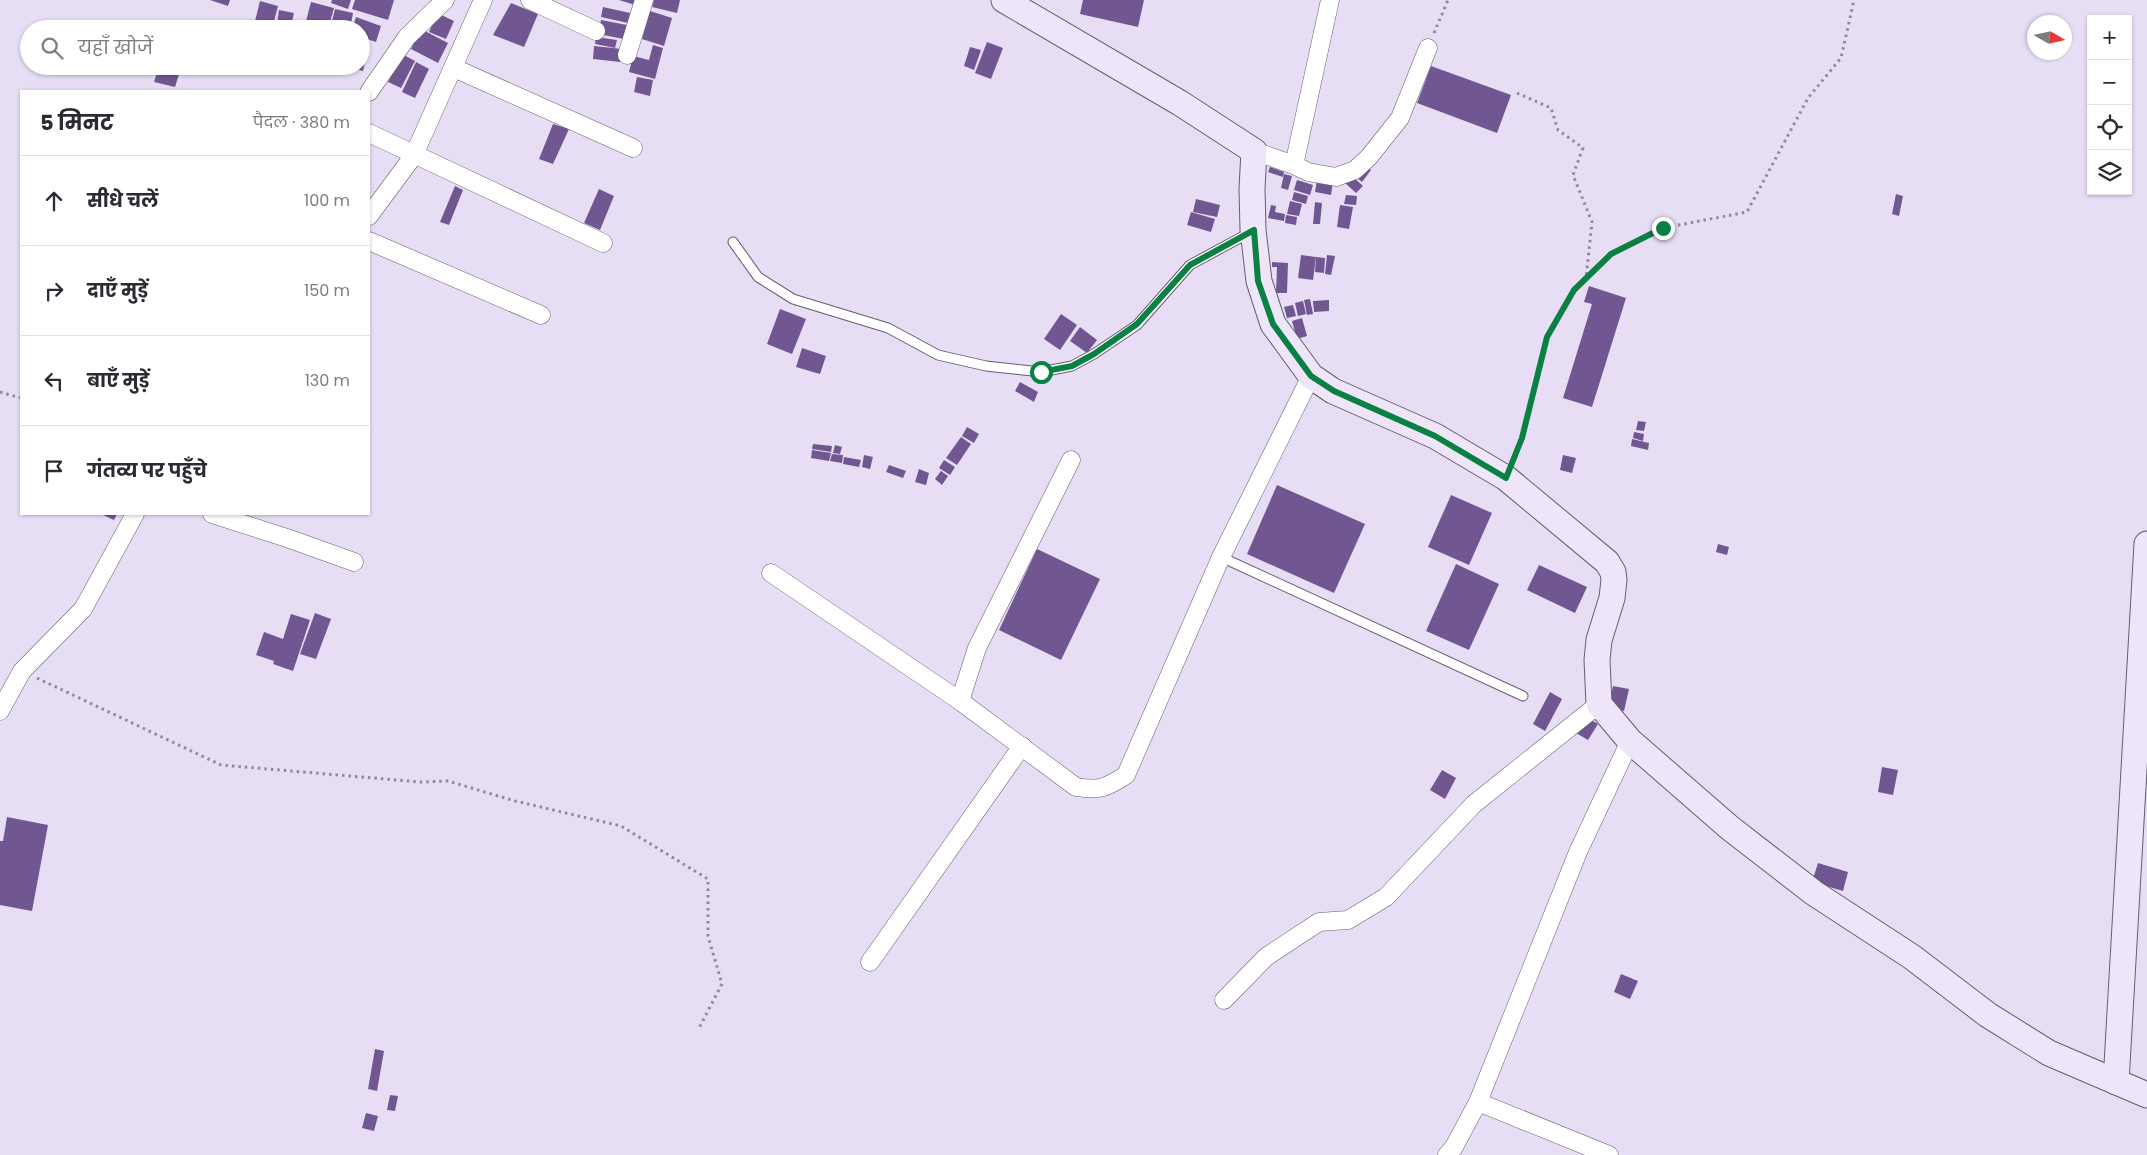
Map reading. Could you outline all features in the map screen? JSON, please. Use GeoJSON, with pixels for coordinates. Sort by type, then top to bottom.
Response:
{"type":"FeatureCollection","features":[{"type":"Feature","properties":{"kind":"street"},"geometry":{"type":"LineString","coordinates":[[370,91],[407,37],[446,0]]}},
{"type":"Feature","properties":{"kind":"street"},"geometry":{"type":"LineString","coordinates":[[370,215],[414,155],[483,0]]}},
{"type":"Feature","properties":{"kind":"street"},"geometry":{"type":"LineString","coordinates":[[530,0],[596,31]]}},
{"type":"Feature","properties":{"kind":"street"},"geometry":{"type":"LineString","coordinates":[[627,55],[644,0]]}},
{"type":"Feature","properties":{"kind":"street"},"geometry":{"type":"LineString","coordinates":[[1004,0],[1180,103],[1254,151],[1308,172],[1336,176],[1355,170],[1369,157],[1400,118],[1428,48]]}},
{"type":"Feature","properties":{"kind":"street"},"geometry":{"type":"LineString","coordinates":[[1294,165],[1330,0]]}},
{"type":"Feature","properties":{"kind":"street"},"geometry":{"type":"LineString","coordinates":[[454,68],[632,148]]}},
{"type":"Feature","properties":{"kind":"street"},"geometry":{"type":"LineString","coordinates":[[370,134],[604,243]]}},
{"type":"Feature","properties":{"kind":"street"},"geometry":{"type":"LineString","coordinates":[[1254,151],[1252,189],[1258,281],[1273,324],[1311,376],[1334,391],[1435,436],[1506,478],[1607,562],[1613,572],[1614,580],[1612,598],[1599,640],[1597,660],[1598,704],[1630,741],[1746,840],[1814,893],[1912,957],[1988,1014],[2049,1053],[2147,1096]]}},
{"type":"Feature","properties":{"kind":"street"},"geometry":{"type":"LineString","coordinates":[[370,241],[541,315]]}},
{"type":"Feature","properties":{"kind":"street"},"geometry":{"type":"LineString","coordinates":[[770,573],[960,701],[1076,787],[1094,790],[1107,787],[1126,775],[1222,557],[1311,376]]}},
{"type":"Feature","properties":{"kind":"street"},"geometry":{"type":"LineString","coordinates":[[960,701],[977,648],[1071,460]]}},
{"type":"Feature","properties":{"kind":"street"},"geometry":{"type":"LineString","coordinates":[[0,711],[22,672],[82,609],[134,515]]}},
{"type":"Feature","properties":{"kind":"street"},"geometry":{"type":"LineString","coordinates":[[215,515],[354,562]]}},
{"type":"Feature","properties":{"kind":"street"},"geometry":{"type":"LineString","coordinates":[[2116,1082],[2147,544]]}},
{"type":"Feature","properties":{"kind":"street"},"geometry":{"type":"LineString","coordinates":[[1224,1000],[1266,957],[1319,922],[1348,920],[1386,897],[1474,804],[1598,704]]}},
{"type":"Feature","properties":{"kind":"street"},"geometry":{"type":"LineString","coordinates":[[1447,1155],[1478,1102],[1578,852],[1630,741]]}},
{"type":"Feature","properties":{"kind":"street"},"geometry":{"type":"LineString","coordinates":[[870,962],[1022,746]]}},
{"type":"Feature","properties":{"kind":"street"},"geometry":{"type":"LineString","coordinates":[[1478,1102],[1609,1155]]}},
{"type":"Feature","properties":{"kind":"lane"},"geometry":{"type":"LineString","coordinates":[[732,242],[758,277],[793,299],[888,328],[938,355],[986,366],[1041,372],[1072,366],[1094,354],[1137,324],[1190,265],[1254,230]]}},
{"type":"Feature","properties":{"kind":"lane"},"geometry":{"type":"LineString","coordinates":[[1222,557],[1523,696]]}},
{"type":"Feature","properties":{"kind":"path"},"geometry":{"type":"LineString","coordinates":[[1428,48],[1448,0]]}},
{"type":"Feature","properties":{"kind":"path"},"geometry":{"type":"LineString","coordinates":[[1506,478],[1522,438],[1547,337],[1574,290],[1611,254],[1663,228],[1747,212],[1808,98],[1841,58],[1854,0]]}},
{"type":"Feature","properties":{"kind":"path"},"geometry":{"type":"LineString","coordinates":[[1517,93],[1551,108],[1558,130],[1583,148],[1574,175],[1592,222],[1586,278]]}},
{"type":"Feature","properties":{"kind":"path"},"geometry":{"type":"LineString","coordinates":[[0,392],[20,398]]}},
{"type":"Feature","properties":{"kind":"path"},"geometry":{"type":"LineString","coordinates":[[22,672],[221,765],[420,782],[448,781],[515,801],[621,826],[708,879],[708,936],[722,984],[699,1028]]}},
{"type":"Feature","properties":{"kind":"building"},"geometry":{"type":"Polygon","coordinates":[[[210,0],[230,0],[228,6],[210,0]]]}},
{"type":"Feature","properties":{"kind":"building"},"geometry":{"type":"Polygon","coordinates":[[[332,0],[351,0],[348,9],[331,3],[332,0]]]}},
{"type":"Feature","properties":{"kind":"building"},"geometry":{"type":"Polygon","coordinates":[[[355,0],[394,0],[388,20],[352,9],[355,0]]]}},
{"type":"Feature","properties":{"kind":"building"},"geometry":{"type":"Polygon","coordinates":[[[619,0],[637,0],[635,5],[619,0]]]}},
{"type":"Feature","properties":{"kind":"building"},"geometry":{"type":"Polygon","coordinates":[[[654,0],[680,0],[677,13],[652,7],[654,0]]]}},
{"type":"Feature","properties":{"kind":"building"},"geometry":{"type":"Polygon","coordinates":[[[1083,0],[1144,0],[1138,27],[1080,14],[1083,0]]]}},
{"type":"Feature","properties":{"kind":"building"},"geometry":{"type":"Polygon","coordinates":[[[260,1],[278,6],[274,20],[255,20],[260,1]]]}},
{"type":"Feature","properties":{"kind":"building"},"geometry":{"type":"Polygon","coordinates":[[[311,2],[334,8],[331,20],[306,20],[311,2]]]}},
{"type":"Feature","properties":{"kind":"building"},"geometry":{"type":"Polygon","coordinates":[[[511,3],[538,14],[524,47],[493,35],[511,3]]]}},
{"type":"Feature","properties":{"kind":"building"},"geometry":{"type":"Polygon","coordinates":[[[603,7],[630,13],[628,23],[601,17],[603,7]]]}},
{"type":"Feature","properties":{"kind":"building"},"geometry":{"type":"Polygon","coordinates":[[[335,9],[353,13],[352,20],[332,20],[335,9]]]}},
{"type":"Feature","properties":{"kind":"building"},"geometry":{"type":"Polygon","coordinates":[[[279,10],[294,13],[292,20],[277,20],[279,10]]]}},
{"type":"Feature","properties":{"kind":"building"},"geometry":{"type":"Polygon","coordinates":[[[650,11],[672,18],[664,46],[642,39],[650,11]]]}},
{"type":"Feature","properties":{"kind":"building"},"geometry":{"type":"Polygon","coordinates":[[[437,13],[454,21],[446,39],[429,32],[437,13]]]}},
{"type":"Feature","properties":{"kind":"building"},"geometry":{"type":"Polygon","coordinates":[[[601,20],[627,25],[624,39],[598,34],[601,20]]]}},
{"type":"Feature","properties":{"kind":"building"},"geometry":{"type":"Polygon","coordinates":[[[370,22],[381,26],[376,42],[370,40],[370,22]]]}},
{"type":"Feature","properties":{"kind":"building"},"geometry":{"type":"Polygon","coordinates":[[[421,29],[448,43],[438,63],[411,49],[421,29]]]}},
{"type":"Feature","properties":{"kind":"building"},"geometry":{"type":"Polygon","coordinates":[[[596,37],[617,40],[615,48],[595,44],[596,37]]]}},
{"type":"Feature","properties":{"kind":"building"},"geometry":{"type":"Polygon","coordinates":[[[987,42],[1003,48],[991,79],[975,73],[987,42]]]}},
{"type":"Feature","properties":{"kind":"building"},"geometry":{"type":"Polygon","coordinates":[[[653,45],[663,48],[655,79],[629,72],[633,56],[649,60],[653,45]]]}},
{"type":"Feature","properties":{"kind":"building"},"geometry":{"type":"Polygon","coordinates":[[[594,46],[622,49],[620,62],[593,59],[594,46]]]}},
{"type":"Feature","properties":{"kind":"building"},"geometry":{"type":"Polygon","coordinates":[[[970,47],[981,50],[974,70],[964,66],[970,47]]]}},
{"type":"Feature","properties":{"kind":"building"},"geometry":{"type":"Polygon","coordinates":[[[402,54],[415,61],[401,88],[388,82],[402,54]]]}},
{"type":"Feature","properties":{"kind":"building"},"geometry":{"type":"Polygon","coordinates":[[[416,62],[429,69],[415,98],[402,92],[416,62]]]}},
{"type":"Feature","properties":{"kind":"building"},"geometry":{"type":"Polygon","coordinates":[[[1431,66],[1511,95],[1497,133],[1417,103],[1431,66]]]}},
{"type":"Feature","properties":{"kind":"building"},"geometry":{"type":"Polygon","coordinates":[[[156,75],[179,75],[175,87],[154,82],[156,75]]]}},
{"type":"Feature","properties":{"kind":"building"},"geometry":{"type":"Polygon","coordinates":[[[637,77],[653,80],[650,96],[634,92],[637,77]]]}},
{"type":"Feature","properties":{"kind":"building"},"geometry":{"type":"Polygon","coordinates":[[[553,124],[569,129],[553,164],[539,159],[553,124]]]}},
{"type":"Feature","properties":{"kind":"building"},"geometry":{"type":"Polygon","coordinates":[[[1363,165],[1371,170],[1362,182],[1355,176],[1363,165]]]}},
{"type":"Feature","properties":{"kind":"building"},"geometry":{"type":"Polygon","coordinates":[[[1270,167],[1284,172],[1283,177],[1268,172],[1270,167]]]}},
{"type":"Feature","properties":{"kind":"building"},"geometry":{"type":"Polygon","coordinates":[[[1284,174],[1292,176],[1288,190],[1281,188],[1284,174]]]}},
{"type":"Feature","properties":{"kind":"building"},"geometry":{"type":"Polygon","coordinates":[[[1350,174],[1363,186],[1356,193],[1344,182],[1350,174]]]}},
{"type":"Feature","properties":{"kind":"building"},"geometry":{"type":"Polygon","coordinates":[[[1297,180],[1313,185],[1310,195],[1294,190],[1297,180]]]}},
{"type":"Feature","properties":{"kind":"building"},"geometry":{"type":"Polygon","coordinates":[[[1317,180],[1333,182],[1331,195],[1315,192],[1317,180]]]}},
{"type":"Feature","properties":{"kind":"building"},"geometry":{"type":"Polygon","coordinates":[[[455,186],[463,190],[449,225],[440,222],[455,186]]]}},
{"type":"Feature","properties":{"kind":"building"},"geometry":{"type":"Polygon","coordinates":[[[599,189],[614,196],[600,230],[584,223],[599,189]]]}},
{"type":"Feature","properties":{"kind":"building"},"geometry":{"type":"Polygon","coordinates":[[[1294,192],[1308,196],[1306,204],[1292,200],[1294,192]]]}},
{"type":"Feature","properties":{"kind":"building"},"geometry":{"type":"Polygon","coordinates":[[[1896,194],[1903,196],[1899,216],[1892,214],[1896,194]]]}},
{"type":"Feature","properties":{"kind":"building"},"geometry":{"type":"Polygon","coordinates":[[[1346,195],[1357,196],[1356,205],[1344,204],[1346,195]]]}},
{"type":"Feature","properties":{"kind":"building"},"geometry":{"type":"Polygon","coordinates":[[[1196,199],[1220,205],[1217,217],[1193,212],[1196,199]]]}},
{"type":"Feature","properties":{"kind":"building"},"geometry":{"type":"Polygon","coordinates":[[[1290,201],[1302,204],[1299,216],[1287,214],[1290,201]]]}},
{"type":"Feature","properties":{"kind":"building"},"geometry":{"type":"Polygon","coordinates":[[[1315,202],[1322,203],[1320,224],[1313,224],[1315,202]]]}},
{"type":"Feature","properties":{"kind":"building"},"geometry":{"type":"Polygon","coordinates":[[[1271,205],[1276,206],[1275,212],[1285,214],[1284,221],[1268,218],[1271,205]]]}},
{"type":"Feature","properties":{"kind":"building"},"geometry":{"type":"Polygon","coordinates":[[[1340,205],[1353,207],[1349,229],[1337,227],[1340,205]]]}},
{"type":"Feature","properties":{"kind":"building"},"geometry":{"type":"Polygon","coordinates":[[[1191,212],[1215,219],[1211,232],[1187,225],[1191,212]]]}},
{"type":"Feature","properties":{"kind":"building"},"geometry":{"type":"Polygon","coordinates":[[[1286,215],[1297,217],[1296,225],[1285,223],[1286,215]]]}},
{"type":"Feature","properties":{"kind":"building"},"geometry":{"type":"Polygon","coordinates":[[[1301,255],[1316,257],[1313,280],[1298,278],[1301,255]]]}},
{"type":"Feature","properties":{"kind":"building"},"geometry":{"type":"Polygon","coordinates":[[[1327,255],[1335,256],[1331,275],[1325,274],[1327,255]]]}},
{"type":"Feature","properties":{"kind":"building"},"geometry":{"type":"Polygon","coordinates":[[[1316,257],[1325,258],[1324,273],[1315,272],[1316,257]]]}},
{"type":"Feature","properties":{"kind":"building"},"geometry":{"type":"Polygon","coordinates":[[[1272,262],[1288,263],[1287,293],[1276,293],[1277,267],[1272,267],[1272,262]]]}},
{"type":"Feature","properties":{"kind":"building"},"geometry":{"type":"Polygon","coordinates":[[[1589,286],[1626,298],[1592,407],[1563,398],[1592,304],[1584,302],[1589,286]]]}},
{"type":"Feature","properties":{"kind":"building"},"geometry":{"type":"Polygon","coordinates":[[[1310,299],[1313,314],[1307,315],[1304,300],[1310,299]]]}},
{"type":"Feature","properties":{"kind":"building"},"geometry":{"type":"Polygon","coordinates":[[[1329,300],[1329,311],[1314,312],[1313,301],[1329,300]]]}},
{"type":"Feature","properties":{"kind":"building"},"geometry":{"type":"Polygon","coordinates":[[[1303,301],[1306,314],[1298,316],[1295,303],[1303,301]]]}},
{"type":"Feature","properties":{"kind":"building"},"geometry":{"type":"Polygon","coordinates":[[[1293,305],[1296,316],[1287,318],[1284,307],[1293,305]]]}},
{"type":"Feature","properties":{"kind":"building"},"geometry":{"type":"Polygon","coordinates":[[[780,309],[806,319],[792,354],[767,344],[780,309]]]}},
{"type":"Feature","properties":{"kind":"building"},"geometry":{"type":"Polygon","coordinates":[[[1061,314],[1077,325],[1060,350],[1044,339],[1061,314]]]}},
{"type":"Feature","properties":{"kind":"building"},"geometry":{"type":"Polygon","coordinates":[[[1302,318],[1307,336],[1297,339],[1292,321],[1302,318]]]}},
{"type":"Feature","properties":{"kind":"building"},"geometry":{"type":"Polygon","coordinates":[[[1080,327],[1097,340],[1087,353],[1070,341],[1080,327]]]}},
{"type":"Feature","properties":{"kind":"building"},"geometry":{"type":"Polygon","coordinates":[[[802,348],[826,356],[820,374],[796,367],[802,348]]]}},
{"type":"Feature","properties":{"kind":"building"},"geometry":{"type":"Polygon","coordinates":[[[1020,382],[1038,392],[1034,402],[1015,391],[1020,382]]]}},
{"type":"Feature","properties":{"kind":"building"},"geometry":{"type":"Polygon","coordinates":[[[1638,421],[1646,422],[1644,431],[1636,430],[1638,421]]]}},
{"type":"Feature","properties":{"kind":"building"},"geometry":{"type":"Polygon","coordinates":[[[967,427],[979,434],[974,443],[962,436],[967,427]]]}},
{"type":"Feature","properties":{"kind":"building"},"geometry":{"type":"Polygon","coordinates":[[[1634,432],[1644,434],[1643,441],[1633,438],[1634,432]]]}},
{"type":"Feature","properties":{"kind":"building"},"geometry":{"type":"Polygon","coordinates":[[[961,437],[971,444],[957,465],[946,458],[961,437]]]}},
{"type":"Feature","properties":{"kind":"building"},"geometry":{"type":"Polygon","coordinates":[[[1632,439],[1649,443],[1648,450],[1631,446],[1632,439]]]}},
{"type":"Feature","properties":{"kind":"building"},"geometry":{"type":"Polygon","coordinates":[[[813,444],[832,446],[831,452],[812,449],[813,444]]]}},
{"type":"Feature","properties":{"kind":"building"},"geometry":{"type":"Polygon","coordinates":[[[835,445],[842,447],[840,454],[833,453],[835,445]]]}},
{"type":"Feature","properties":{"kind":"building"},"geometry":{"type":"Polygon","coordinates":[[[812,450],[831,453],[829,461],[811,458],[812,450]]]}},
{"type":"Feature","properties":{"kind":"building"},"geometry":{"type":"Polygon","coordinates":[[[832,454],[843,455],[842,463],[830,461],[832,454]]]}},
{"type":"Feature","properties":{"kind":"building"},"geometry":{"type":"Polygon","coordinates":[[[864,455],[873,457],[870,469],[862,467],[864,455]]]}},
{"type":"Feature","properties":{"kind":"building"},"geometry":{"type":"Polygon","coordinates":[[[1563,455],[1576,458],[1572,473],[1560,470],[1563,455]]]}},
{"type":"Feature","properties":{"kind":"building"},"geometry":{"type":"Polygon","coordinates":[[[844,457],[861,460],[859,467],[843,464],[844,457]]]}},
{"type":"Feature","properties":{"kind":"building"},"geometry":{"type":"Polygon","coordinates":[[[944,460],[955,467],[950,475],[939,468],[944,460]]]}},
{"type":"Feature","properties":{"kind":"building"},"geometry":{"type":"Polygon","coordinates":[[[889,465],[906,471],[903,478],[886,472],[889,465]]]}},
{"type":"Feature","properties":{"kind":"building"},"geometry":{"type":"Polygon","coordinates":[[[919,469],[929,473],[926,485],[915,482],[919,469]]]}},
{"type":"Feature","properties":{"kind":"building"},"geometry":{"type":"Polygon","coordinates":[[[941,471],[948,476],[942,485],[935,479],[941,471]]]}},
{"type":"Feature","properties":{"kind":"building"},"geometry":{"type":"Polygon","coordinates":[[[1277,485],[1365,524],[1334,593],[1247,554],[1277,485]]]}},
{"type":"Feature","properties":{"kind":"building"},"geometry":{"type":"Polygon","coordinates":[[[1451,495],[1492,513],[1469,565],[1428,547],[1451,495]]]}},
{"type":"Feature","properties":{"kind":"building"},"geometry":{"type":"Polygon","coordinates":[[[103,515],[116,515],[114,520],[103,515]]]}},
{"type":"Feature","properties":{"kind":"building"},"geometry":{"type":"Polygon","coordinates":[[[1718,544],[1729,547],[1727,555],[1716,552],[1718,544]]]}},
{"type":"Feature","properties":{"kind":"building"},"geometry":{"type":"Polygon","coordinates":[[[1037,549],[1100,579],[1061,660],[999,630],[1037,549]]]}},
{"type":"Feature","properties":{"kind":"building"},"geometry":{"type":"Polygon","coordinates":[[[1456,564],[1499,584],[1469,650],[1426,631],[1456,564]]]}},
{"type":"Feature","properties":{"kind":"building"},"geometry":{"type":"Polygon","coordinates":[[[1539,565],[1587,587],[1575,613],[1527,590],[1539,565]]]}},
{"type":"Feature","properties":{"kind":"building"},"geometry":{"type":"Polygon","coordinates":[[[315,613],[331,619],[316,659],[300,654],[315,613]]]}},
{"type":"Feature","properties":{"kind":"building"},"geometry":{"type":"Polygon","coordinates":[[[291,614],[310,620],[293,671],[273,664],[274,661],[256,655],[264,632],[283,639],[291,614]]]}},
{"type":"Feature","properties":{"kind":"building"},"geometry":{"type":"Polygon","coordinates":[[[1613,686],[1629,689],[1624,711],[1609,707],[1613,686]]]}},
{"type":"Feature","properties":{"kind":"building"},"geometry":{"type":"Polygon","coordinates":[[[1550,692],[1562,699],[1545,731],[1533,724],[1550,692]]]}},
{"type":"Feature","properties":{"kind":"building"},"geometry":{"type":"Polygon","coordinates":[[[1586,717],[1598,724],[1588,740],[1576,733],[1586,717]]]}},
{"type":"Feature","properties":{"kind":"building"},"geometry":{"type":"Polygon","coordinates":[[[1882,767],[1898,770],[1893,795],[1878,792],[1882,767]]]}},
{"type":"Feature","properties":{"kind":"building"},"geometry":{"type":"Polygon","coordinates":[[[1442,770],[1456,778],[1445,799],[1430,790],[1442,770]]]}},
{"type":"Feature","properties":{"kind":"building"},"geometry":{"type":"Polygon","coordinates":[[[7,817],[48,825],[32,911],[0,905],[0,841],[3,841],[7,817]]]}},
{"type":"Feature","properties":{"kind":"building"},"geometry":{"type":"Polygon","coordinates":[[[1818,863],[1848,872],[1843,891],[1812,882],[1818,863]]]}},
{"type":"Feature","properties":{"kind":"building"},"geometry":{"type":"Polygon","coordinates":[[[1621,974],[1638,981],[1630,999],[1614,992],[1621,974]]]}},
{"type":"Feature","properties":{"kind":"building"},"geometry":{"type":"Polygon","coordinates":[[[375,1049],[384,1051],[377,1091],[368,1089],[375,1049]]]}},
{"type":"Feature","properties":{"kind":"building"},"geometry":{"type":"Polygon","coordinates":[[[390,1095],[398,1096],[395,1111],[387,1110],[390,1095]]]}},
{"type":"Feature","properties":{"kind":"building"},"geometry":{"type":"Polygon","coordinates":[[[366,1113],[378,1116],[374,1131],[362,1128],[366,1113]]]}},
{"type":"Feature","properties":{"kind":"route"},"geometry":{"type":"LineString","coordinates":[[1041,372],[1072,366],[1094,354],[1137,324],[1190,265],[1254,230],[1258,281],[1273,324],[1311,376],[1334,391],[1435,436],[1506,478],[1522,438],[1547,337],[1574,290],[1611,254],[1663,228]]}}]}
